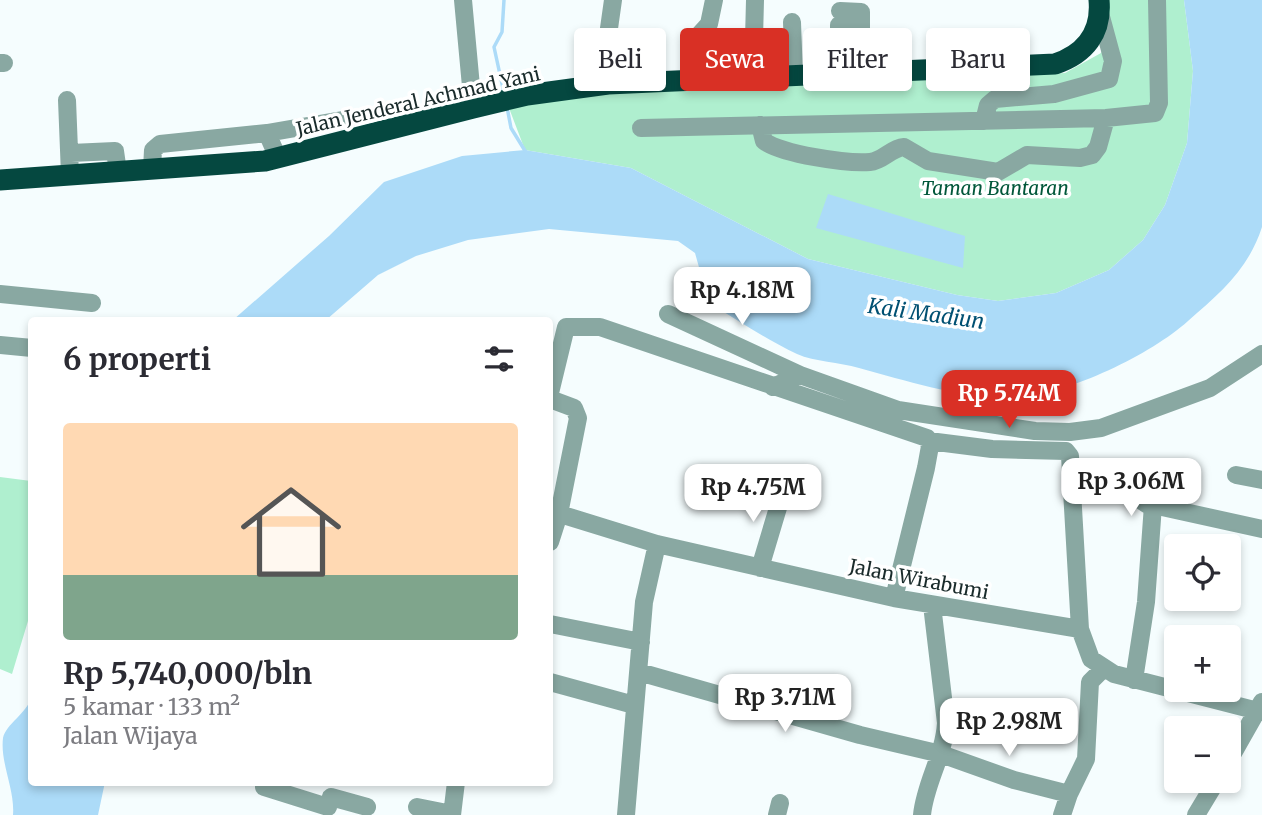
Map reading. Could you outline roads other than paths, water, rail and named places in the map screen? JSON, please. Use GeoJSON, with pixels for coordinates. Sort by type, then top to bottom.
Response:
{"type":"FeatureCollection","features":[{"type":"Feature","properties":{"kind":"highway","name":"Jalan Jenderal Achmad Yani"},"geometry":{"type":"LineString","coordinates":[[912,71],[1055,64],[1074,58],[1088,44],[1100,7]]}},
{"type":"Feature","properties":{"kind":"highway","name":"Jalan Jenderal Achmad Yani"},"geometry":{"type":"LineString","coordinates":[[789,76],[803,76]]}},
{"type":"Feature","properties":{"kind":"highway","name":"Jalan Jenderal Achmad Yani"},"geometry":{"type":"LineString","coordinates":[[0,180],[278,158],[479,106],[574,89]]}},
{"type":"Feature","properties":{"kind":"street"},"geometry":{"type":"LineString","coordinates":[[463,0],[479,106]]}},
{"type":"Feature","properties":{"kind":"street"},"geometry":{"type":"LineString","coordinates":[[609,28],[613,0]]}},
{"type":"Feature","properties":{"kind":"street"},"geometry":{"type":"LineString","coordinates":[[705,28],[709,24],[714,0]]}},
{"type":"Feature","properties":{"kind":"street"},"geometry":{"type":"LineString","coordinates":[[754,28],[755,0]]}},
{"type":"Feature","properties":{"kind":"street"},"geometry":{"type":"LineString","coordinates":[[641,128],[1106,118],[1155,113],[1159,108],[1157,0]]}},
{"type":"Feature","properties":{"kind":"street"},"geometry":{"type":"LineString","coordinates":[[839,28],[839,25],[862,27],[861,12],[846,7]]}},
{"type":"Feature","properties":{"kind":"street"},"geometry":{"type":"LineString","coordinates":[[984,121],[988,105],[995,99],[1054,94],[1109,79],[1113,61],[1100,7]]}},
{"type":"Feature","properties":{"kind":"street"},"geometry":{"type":"LineString","coordinates":[[792,22],[794,76]]}},
{"type":"Feature","properties":{"kind":"street"},"geometry":{"type":"LineString","coordinates":[[67,100],[70,175]]}},
{"type":"Feature","properties":{"kind":"street"},"geometry":{"type":"LineString","coordinates":[[760,125],[764,141],[789,153],[869,162],[904,147],[928,161],[991,173],[1027,155],[1080,158],[1092,155],[1098,147],[1106,118]]}},
{"type":"Feature","properties":{"kind":"street"},"geometry":{"type":"LineString","coordinates":[[152,169],[153,150],[160,144],[267,132],[348,119]]}},
{"type":"Feature","properties":{"kind":"street"},"geometry":{"type":"LineString","coordinates":[[267,132],[278,158]]}},
{"type":"Feature","properties":{"kind":"street"},"geometry":{"type":"LineString","coordinates":[[71,153],[116,150],[118,172]]}},
{"type":"Feature","properties":{"kind":"street"},"geometry":{"type":"LineString","coordinates":[[0,294],[92,303]]}},
{"type":"Feature","properties":{"kind":"street"},"geometry":{"type":"LineString","coordinates":[[668,314],[800,375],[898,410],[1021,430],[1070,432],[1101,428],[1210,388],[1262,354]]}},
{"type":"Feature","properties":{"kind":"street"},"geometry":{"type":"LineString","coordinates":[[553,380],[566,327],[600,327],[924,436],[929,441],[1024,451],[1060,449],[1070,456],[1080,629],[1086,652],[1103,669],[1134,680],[1261,708],[1241,741]]}},
{"type":"Feature","properties":{"kind":"street"},"geometry":{"type":"LineString","coordinates":[[0,345],[28,348]]}},
{"type":"Feature","properties":{"kind":"street"},"geometry":{"type":"LineString","coordinates":[[773,387],[800,375]]}},
{"type":"Feature","properties":{"kind":"street"},"geometry":{"type":"LineString","coordinates":[[553,400],[574,408],[578,415],[554,513]]}},
{"type":"Feature","properties":{"kind":"street"},"geometry":{"type":"LineString","coordinates":[[894,598],[926,468],[929,441]]}},
{"type":"Feature","properties":{"kind":"street"},"geometry":{"type":"LineString","coordinates":[[1236,475],[1262,480]]}},
{"type":"Feature","properties":{"kind":"street"},"geometry":{"type":"LineString","coordinates":[[1072,482],[1128,492],[1151,507]]}},
{"type":"Feature","properties":{"kind":"street"},"geometry":{"type":"LineString","coordinates":[[760,568],[783,491]]}},
{"type":"Feature","properties":{"kind":"street"},"geometry":{"type":"LineString","coordinates":[[1151,507],[1157,505],[1262,529]]}},
{"type":"Feature","properties":{"kind":"street"},"geometry":{"type":"LineString","coordinates":[[1134,680],[1146,602],[1151,507]]}},
{"type":"Feature","properties":{"kind":"street","name":"Jalan Wirabumi"},"geometry":{"type":"LineString","coordinates":[[554,513],[657,544],[894,598],[1080,629]]}},
{"type":"Feature","properties":{"kind":"street"},"geometry":{"type":"LineString","coordinates":[[626,815],[644,602],[657,544]]}},
{"type":"Feature","properties":{"kind":"street"},"geometry":{"type":"LineString","coordinates":[[922,815],[923,801],[941,754],[946,723],[932,605]]}},
{"type":"Feature","properties":{"kind":"street"},"geometry":{"type":"LineString","coordinates":[[553,625],[641,642]]}},
{"type":"Feature","properties":{"kind":"street"},"geometry":{"type":"LineString","coordinates":[[1062,815],[1086,759],[1090,682],[1103,669]]}},
{"type":"Feature","properties":{"kind":"street"},"geometry":{"type":"LineString","coordinates":[[639,672],[860,736],[941,754],[1014,780],[1069,794]]}},
{"type":"Feature","properties":{"kind":"street"},"geometry":{"type":"LineString","coordinates":[[553,683],[634,705]]}},
{"type":"Feature","properties":{"kind":"street"},"geometry":{"type":"LineString","coordinates":[[416,807],[452,814],[456,786]]}},
{"type":"Feature","properties":{"kind":"street"},"geometry":{"type":"LineString","coordinates":[[264,787],[367,807]]}},
{"type":"Feature","properties":{"kind":"street"},"geometry":{"type":"LineString","coordinates":[[1196,815],[1209,793]]}},
{"type":"Feature","properties":{"kind":"water","name":"Kali Madiun"},"geometry":{"type":"Polygon","coordinates":[[[1184,0],[1262,0],[1262,227],[1256,242],[1241,268],[1222,290],[1171,335],[1102,373],[1050,391],[1026,396],[985,397],[804,357],[775,343],[709,303],[695,253],[678,241],[549,229],[468,240],[416,256],[378,275],[329,317],[236,317],[329,236],[384,182],[462,156],[525,150],[631,168],[808,259],[957,295],[998,301],[1056,293],[1109,270],[1143,240],[1165,205],[1187,143],[1193,71],[1184,0]]]}},
{"type":"Feature","properties":{"kind":"water"},"geometry":{"type":"Polygon","coordinates":[[[828,194],[965,236],[963,268],[816,228],[828,194]]]}},
{"type":"Feature","properties":{"kind":"water"},"geometry":{"type":"Polygon","coordinates":[[[28,704],[28,786],[104,786],[98,815],[13,815],[3,738],[28,704]]]}},
{"type":"Feature","properties":{"kind":"waterway"},"geometry":{"type":"LineString","coordinates":[[504,0],[502,32],[494,47],[504,93]]}},
{"type":"Feature","properties":{"kind":"waterway"},"geometry":{"type":"LineString","coordinates":[[507,107],[511,128],[527,154]]}},
{"type":"Feature","properties":{"kind":"park label","name":"Taman Bantaran"},"geometry":{"type":"Point","coordinates":[995,188]}}]}
